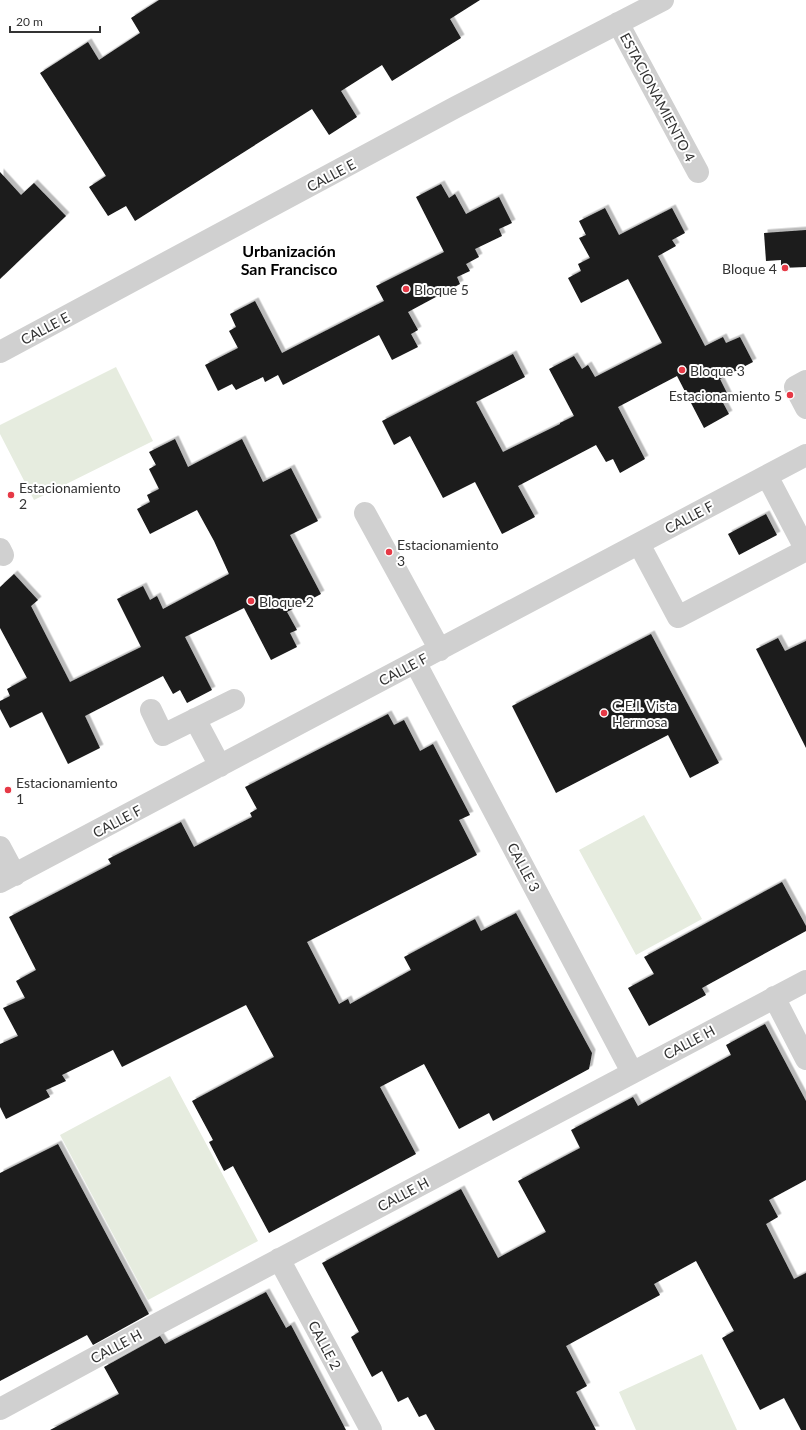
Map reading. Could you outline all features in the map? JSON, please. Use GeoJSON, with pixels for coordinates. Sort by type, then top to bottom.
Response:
{"type":"FeatureCollection","features":[{"type":"Feature","properties":{"kind":"street","name":"CALLE E"},"geometry":{"type":"LineString","coordinates":[[0,352],[456,108],[662,0]]}},
{"type":"Feature","properties":{"kind":"street","name":"ESTACIONAMIENTO 4"},"geometry":{"type":"LineString","coordinates":[[618,23],[698,172]]}},
{"type":"Feature","properties":{"kind":"street"},"geometry":{"type":"LineString","coordinates":[[806,381],[795,387],[806,408]]}},
{"type":"Feature","properties":{"kind":"street","name":"CALLE F"},"geometry":{"type":"LineString","coordinates":[[8,879],[806,455]]}},
{"type":"Feature","properties":{"kind":"street"},"geometry":{"type":"LineString","coordinates":[[639,544],[678,617],[806,550],[767,476]]}},
{"type":"Feature","properties":{"kind":"street"},"geometry":{"type":"LineString","coordinates":[[365,512],[440,650]]}},
{"type":"Feature","properties":{"kind":"street","name":"CALLE 3"},"geometry":{"type":"LineString","coordinates":[[415,662],[632,1072]]}},
{"type":"Feature","properties":{"kind":"street"},"geometry":{"type":"LineString","coordinates":[[151,710],[163,735],[234,700]]}},
{"type":"Feature","properties":{"kind":"street"},"geometry":{"type":"LineString","coordinates":[[196,719],[220,766]]}},
{"type":"Feature","properties":{"kind":"street"},"geometry":{"type":"LineString","coordinates":[[0,847],[8,879]]}},
{"type":"Feature","properties":{"kind":"street","name":"CALLE H"},"geometry":{"type":"LineString","coordinates":[[0,1409],[279,1259],[806,981]]}},
{"type":"Feature","properties":{"kind":"street"},"geometry":{"type":"LineString","coordinates":[[774,997],[806,1059]]}},
{"type":"Feature","properties":{"kind":"street","name":"CALLE 2"},"geometry":{"type":"LineString","coordinates":[[279,1259],[371,1430]]}},
{"type":"Feature","properties":{"kind":"shaded area"},"geometry":{"type":"Polygon","coordinates":[[[116,367],[153,441],[34,500],[0,434],[0,425],[116,367]]]}},
{"type":"Feature","properties":{"kind":"shaded area"},"geometry":{"type":"Polygon","coordinates":[[[644,815],[702,919],[636,955],[579,850],[644,815]]]}},
{"type":"Feature","properties":{"kind":"shaded area"},"geometry":{"type":"Polygon","coordinates":[[[170,1076],[258,1241],[148,1300],[60,1135],[170,1076]]]}},
{"type":"Feature","properties":{"kind":"shaded area"},"geometry":{"type":"Polygon","coordinates":[[[702,1354],[737,1430],[636,1430],[619,1392],[702,1354]]]}},
{"type":"Feature","properties":{"kind":"building"},"geometry":{"type":"Polygon","coordinates":[[[159,0],[480,0],[450,19],[461,38],[392,81],[382,65],[341,91],[357,117],[329,135],[312,109],[135,221],[126,206],[108,216],[89,187],[106,176],[40,73],[88,42],[99,60],[140,33],[131,18],[159,0]]]}},
{"type":"Feature","properties":{"kind":"building"},"geometry":{"type":"Polygon","coordinates":[[[0,172],[21,195],[34,183],[66,216],[0,279],[0,172]]]}},
{"type":"Feature","properties":{"kind":"building","name":"Bloque 5"},"geometry":{"type":"Polygon","coordinates":[[[441,184],[449,198],[455,194],[466,214],[499,197],[512,223],[499,229],[502,236],[475,249],[479,257],[466,264],[470,271],[457,277],[460,284],[408,312],[418,330],[411,334],[418,347],[392,360],[379,335],[283,385],[278,375],[265,382],[263,377],[236,390],[232,384],[218,391],[205,365],[238,348],[229,331],[236,327],[230,314],[255,301],[282,353],[384,301],[376,286],[444,252],[416,197],[441,184]]]}},
{"type":"Feature","properties":{"kind":"building","name":"Bloque 3"},"geometry":{"type":"Polygon","coordinates":[[[605,208],[619,235],[672,208],[685,233],[672,240],[676,246],[658,256],[705,346],[723,337],[726,343],[740,337],[753,362],[720,379],[729,397],[722,401],[729,414],[704,428],[677,376],[618,407],[645,459],[620,473],[613,459],[606,462],[596,445],[518,486],[535,517],[502,534],[475,482],[443,498],[410,436],[394,445],[382,421],[513,354],[525,377],[476,402],[503,452],[574,416],[549,369],[574,356],[582,369],[588,365],[595,377],[662,343],[628,279],[581,303],[568,278],[581,271],[578,264],[590,258],[579,238],[586,235],[579,221],[605,208]]]}},
{"type":"Feature","properties":{"kind":"building","name":"Bloque 4"},"geometry":{"type":"Polygon","coordinates":[[[806,230],[806,267],[781,268],[781,260],[766,261],[764,233],[806,230]]]}},
{"type":"Feature","properties":{"kind":"building","name":"Bloque 2"},"geometry":{"type":"Polygon","coordinates":[[[175,439],[188,467],[242,439],[263,482],[291,468],[318,521],[290,535],[321,594],[287,612],[297,630],[290,633],[297,647],[271,660],[244,608],[185,637],[212,690],[187,703],[180,690],[173,694],[163,676],[85,716],[100,748],[68,764],[42,712],[10,728],[0,709],[0,701],[10,696],[7,689],[27,678],[0,628],[0,587],[14,574],[38,600],[31,606],[70,682],[141,647],[117,599],[143,586],[150,600],[157,596],[163,609],[229,574],[214,541],[197,510],[150,534],[137,509],[150,502],[147,495],[159,489],[149,469],[156,465],[149,452],[175,439]]]}},
{"type":"Feature","properties":{"kind":"building"},"geometry":{"type":"Polygon","coordinates":[[[766,514],[777,535],[739,555],[728,534],[766,514]]]}},
{"type":"Feature","properties":{"kind":"building","name":"C.E.I. Vista Hermosa"},"geometry":{"type":"Polygon","coordinates":[[[651,634],[719,763],[690,778],[668,735],[556,793],[512,706],[651,634]]]}},
{"type":"Feature","properties":{"kind":"building"},"geometry":{"type":"Polygon","coordinates":[[[778,638],[785,651],[806,641],[806,748],[756,649],[778,638]]]}},
{"type":"Feature","properties":{"kind":"building"},"geometry":{"type":"Polygon","coordinates":[[[388,714],[394,725],[404,720],[420,751],[433,744],[470,815],[459,820],[477,855],[307,942],[339,1004],[348,999],[350,1004],[411,970],[404,957],[475,919],[481,931],[516,913],[592,1053],[589,1069],[493,1121],[489,1113],[459,1129],[424,1064],[380,1087],[416,1154],[269,1233],[233,1166],[224,1171],[209,1142],[213,1140],[192,1101],[274,1057],[246,1005],[122,1067],[113,1050],[62,1075],[66,1081],[46,1090],[50,1097],[6,1119],[0,1107],[0,1044],[18,1036],[3,1008],[25,998],[16,981],[36,970],[9,917],[111,864],[108,859],[181,822],[194,847],[252,817],[250,813],[257,809],[245,787],[388,714]]]}},
{"type":"Feature","properties":{"kind":"building"},"geometry":{"type":"Polygon","coordinates":[[[782,882],[806,926],[806,931],[702,988],[706,995],[649,1026],[628,988],[654,974],[644,957],[782,882]]]}},
{"type":"Feature","properties":{"kind":"building"},"geometry":{"type":"Polygon","coordinates":[[[765,1024],[806,1101],[806,1180],[769,1200],[778,1217],[766,1224],[794,1279],[806,1273],[806,1430],[801,1430],[784,1398],[760,1410],[722,1338],[734,1331],[696,1261],[654,1284],[660,1295],[566,1346],[587,1386],[576,1392],[596,1430],[435,1430],[426,1414],[419,1417],[408,1397],[398,1402],[382,1371],[372,1377],[351,1337],[359,1332],[322,1263],[461,1189],[498,1258],[546,1232],[518,1181],[580,1148],[571,1130],[633,1097],[638,1106],[731,1055],[726,1045],[765,1024]]]}},
{"type":"Feature","properties":{"kind":"building"},"geometry":{"type":"Polygon","coordinates":[[[58,1144],[149,1314],[93,1345],[87,1335],[0,1381],[0,1173],[58,1144]]]}},
{"type":"Feature","properties":{"kind":"building"},"geometry":{"type":"Polygon","coordinates":[[[266,1292],[286,1328],[291,1325],[346,1430],[50,1430],[119,1394],[104,1367],[160,1336],[165,1344],[266,1292]]]}},
{"type":"Feature","properties":{"kind":"place","name":"Bloque 4"},"geometry":{"type":"Point","coordinates":[785,268]}},
{"type":"Feature","properties":{"kind":"place","name":"Bloque 5"},"geometry":{"type":"Point","coordinates":[406,289]}},
{"type":"Feature","properties":{"kind":"place","name":"Bloque 3"},"geometry":{"type":"Point","coordinates":[682,370]}},
{"type":"Feature","properties":{"kind":"place","name":"Estacionamiento 5"},"geometry":{"type":"Point","coordinates":[790,395]}},
{"type":"Feature","properties":{"kind":"place","name":"Estacionamiento 2"},"geometry":{"type":"Point","coordinates":[11,495]}},
{"type":"Feature","properties":{"kind":"place","name":"Estacionamiento 3"},"geometry":{"type":"Point","coordinates":[389,552]}},
{"type":"Feature","properties":{"kind":"place","name":"Bloque 2"},"geometry":{"type":"Point","coordinates":[251,601]}},
{"type":"Feature","properties":{"kind":"place","name":"C.E.I. Vista Hermosa"},"geometry":{"type":"Point","coordinates":[604,713]}},
{"type":"Feature","properties":{"kind":"place","name":"Estacionamiento 1"},"geometry":{"type":"Point","coordinates":[8,790]}},
{"type":"Feature","properties":{"kind":"district","name":"Urbanización San Francisco"},"geometry":{"type":"Point","coordinates":[289,259]}}]}
